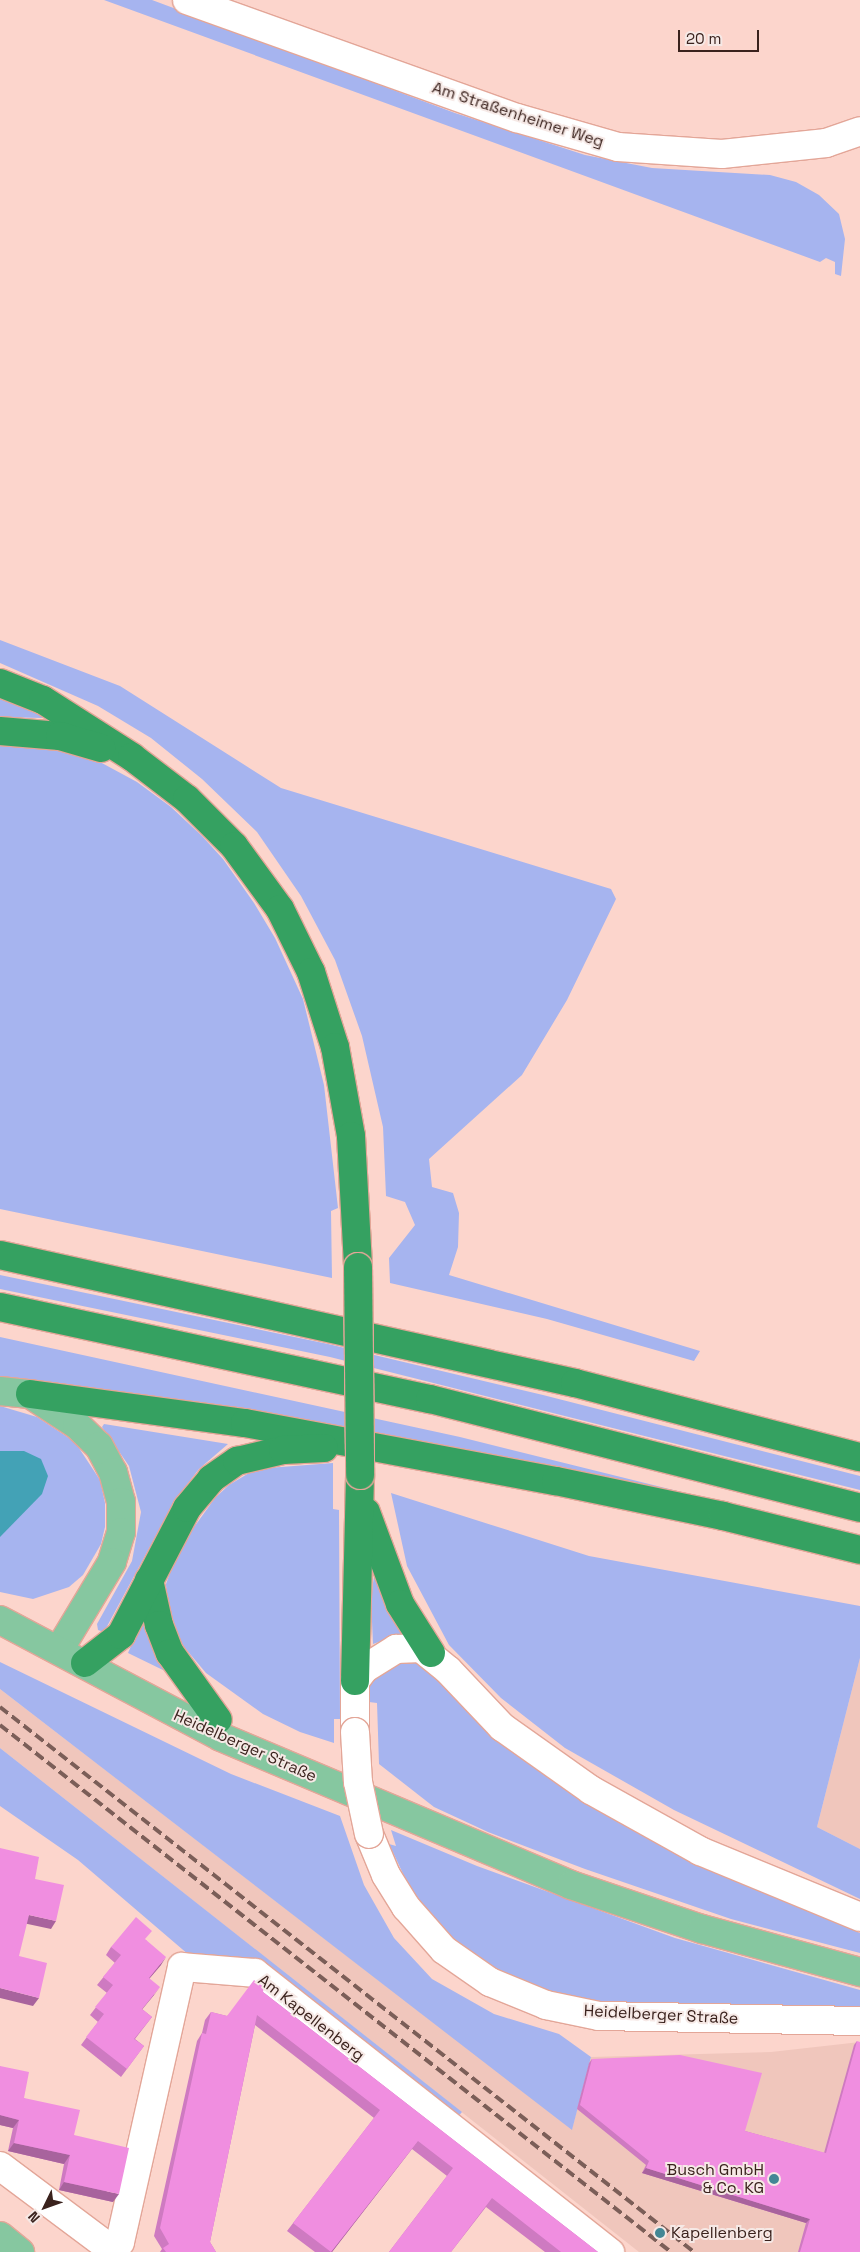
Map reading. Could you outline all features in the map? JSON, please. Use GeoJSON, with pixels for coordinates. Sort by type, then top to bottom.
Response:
{"type":"FeatureCollection","features":[{"type":"Feature","properties":{"kind":"highway"},"geometry":{"type":"LineString","coordinates":[[0,683],[43,700],[132,757],[188,799],[234,846],[280,909],[311,972],[335,1047],[351,1136],[358,1267],[361,1486],[355,1681]]}},
{"type":"Feature","properties":{"kind":"highway"},"geometry":{"type":"LineString","coordinates":[[0,731],[60,736],[132,757]]}},
{"type":"Feature","properties":{"kind":"highway"},"geometry":{"type":"LineString","coordinates":[[0,1255],[575,1383],[860,1456]]}},
{"type":"Feature","properties":{"kind":"highway"},"geometry":{"type":"LineString","coordinates":[[0,1307],[430,1399],[860,1508]]}},
{"type":"Feature","properties":{"kind":"highway"},"geometry":{"type":"LineString","coordinates":[[30,1394],[245,1423],[370,1446],[686,1508],[860,1550]]}},
{"type":"Feature","properties":{"kind":"highway"},"geometry":{"type":"LineString","coordinates":[[85,1663],[122,1635],[187,1508],[211,1479],[237,1461],[283,1450],[370,1446]]}},
{"type":"Feature","properties":{"kind":"highway"},"geometry":{"type":"LineString","coordinates":[[361,1486],[400,1604],[431,1653]]}},
{"type":"Feature","properties":{"kind":"highway"},"geometry":{"type":"LineString","coordinates":[[149,1580],[159,1625],[170,1653],[218,1720]]}},
{"type":"Feature","properties":{"kind":"main road"},"geometry":{"type":"LineString","coordinates":[[0,1391],[30,1394],[77,1425],[99,1446],[113,1472],[121,1502],[121,1532],[112,1562],[59,1650]]}},
{"type":"Feature","properties":{"kind":"main road","name":"Heidelberger Straße"},"geometry":{"type":"LineString","coordinates":[[0,1620],[85,1663],[168,1712],[221,1737],[411,1819],[571,1885],[702,1928],[860,1972]]}},
{"type":"Feature","properties":{"kind":"main road","name":"Heidelberger Straße"},"geometry":{"type":"LineString","coordinates":[[85,1663],[165,1695],[279,1748],[411,1819]]}},
{"type":"Feature","properties":{"kind":"main road"},"geometry":{"type":"LineString","coordinates":[[0,2236],[20,2252]]}},
{"type":"Feature","properties":{"kind":"street","name":"Am Straßenheimer Weg"},"geometry":{"type":"LineString","coordinates":[[187,0],[516,118],[618,147],[722,154],[826,143],[860,131]]}},
{"type":"Feature","properties":{"kind":"street"},"geometry":{"type":"LineString","coordinates":[[355,1681],[372,1662],[390,1652],[409,1647],[431,1653],[502,1727],[591,1790],[700,1851],[860,1917]]}},
{"type":"Feature","properties":{"kind":"street","name":"Heidelberger Straße"},"geometry":{"type":"LineString","coordinates":[[355,1681],[355,1732],[358,1782],[373,1845],[406,1907],[444,1950],[490,1982],[546,2005],[599,2016],[860,2021]]}},
{"type":"Feature","properties":{"kind":"street","name":"Am Kapellenberg"},"geometry":{"type":"LineString","coordinates":[[114,2252],[120,2242],[182,1967],[254,1973],[610,2252]]}},
{"type":"Feature","properties":{"kind":"street"},"geometry":{"type":"LineString","coordinates":[[0,2166],[114,2252]]}},
{"type":"Feature","properties":{"kind":"shaded area"},"geometry":{"type":"Polygon","coordinates":[[[104,0],[152,0],[455,113],[585,155],[652,168],[770,175],[796,182],[819,195],[839,214],[845,239],[841,276],[835,274],[835,262],[826,258],[820,262],[104,0]]]}},
{"type":"Feature","properties":{"kind":"shaded area"},"geometry":{"type":"Polygon","coordinates":[[[0,640],[120,686],[281,788],[611,889],[616,899],[567,1000],[522,1075],[429,1159],[432,1187],[453,1193],[459,1213],[458,1247],[449,1275],[700,1351],[694,1361],[547,1319],[390,1283],[389,1258],[415,1225],[405,1202],[386,1196],[383,1127],[362,1036],[335,960],[301,896],[257,832],[202,779],[151,738],[98,706],[0,663],[0,640]]]}},
{"type":"Feature","properties":{"kind":"shaded area"},"geometry":{"type":"Polygon","coordinates":[[[0,696],[43,713],[42,718],[0,717],[0,696]]]}},
{"type":"Feature","properties":{"kind":"shaded area"},"geometry":{"type":"Polygon","coordinates":[[[0,741],[62,748],[100,762],[137,782],[171,807],[202,836],[223,859],[254,903],[275,938],[303,999],[324,1085],[338,1208],[331,1211],[332,1278],[0,1209],[0,741]]]}},
{"type":"Feature","properties":{"kind":"shaded area"},"geometry":{"type":"Polygon","coordinates":[[[0,1275],[328,1344],[543,1395],[860,1476],[860,1490],[330,1357],[0,1289],[0,1275]]]}},
{"type":"Feature","properties":{"kind":"shaded area"},"geometry":{"type":"Polygon","coordinates":[[[0,1337],[460,1437],[786,1518],[246,1414],[0,1377],[0,1337]]]}},
{"type":"Feature","properties":{"kind":"shaded area"},"geometry":{"type":"Polygon","coordinates":[[[0,1406],[37,1417],[75,1442],[100,1480],[105,1503],[105,1527],[101,1544],[83,1575],[69,1587],[33,1599],[0,1592],[0,1406]]]}},
{"type":"Feature","properties":{"kind":"shaded area"},"geometry":{"type":"Polygon","coordinates":[[[104,1424],[228,1444],[199,1469],[175,1500],[104,1632],[98,1630],[97,1624],[132,1561],[141,1512],[129,1466],[102,1427],[104,1424]]]}},
{"type":"Feature","properties":{"kind":"shaded area"},"geometry":{"type":"Polygon","coordinates":[[[0,1451],[24,1451],[41,1459],[48,1476],[42,1494],[0,1537],[0,1451]]]}},
{"type":"Feature","properties":{"kind":"shaded area"},"geometry":{"type":"Polygon","coordinates":[[[333,1463],[333,1509],[339,1510],[340,1719],[334,1719],[334,1743],[300,1732],[263,1714],[206,1673],[179,1641],[167,1604],[166,1584],[179,1548],[215,1498],[229,1485],[249,1473],[268,1468],[333,1463]]]}},
{"type":"Feature","properties":{"kind":"shaded area"},"geometry":{"type":"Polygon","coordinates":[[[391,1493],[589,1556],[860,1606],[860,1658],[817,1827],[860,1849],[860,1899],[674,1810],[565,1748],[501,1698],[449,1645],[407,1566],[391,1493]]]}},
{"type":"Feature","properties":{"kind":"shaded area"},"geometry":{"type":"Polygon","coordinates":[[[374,1576],[401,1634],[373,1644],[371,1599],[374,1576]]]}},
{"type":"Feature","properties":{"kind":"shaded area"},"geometry":{"type":"Polygon","coordinates":[[[142,1621],[145,1623],[165,1671],[128,1653],[142,1621]]]}},
{"type":"Feature","properties":{"kind":"shaded area"},"geometry":{"type":"Polygon","coordinates":[[[860,1658],[860,1849],[817,1827],[860,1658]]]}},
{"type":"Feature","properties":{"kind":"shaded area"},"geometry":{"type":"Polygon","coordinates":[[[0,1662],[231,1774],[340,1816],[364,1885],[394,1938],[432,1979],[494,2014],[559,2034],[591,2057],[572,2130],[0,1689],[0,1662]]]}},
{"type":"Feature","properties":{"kind":"shaded area"},"geometry":{"type":"Polygon","coordinates":[[[415,1663],[427,1667],[457,1701],[489,1731],[790,1902],[860,1933],[860,1953],[731,1919],[585,1869],[488,1832],[434,1807],[379,1764],[377,1703],[369,1702],[369,1681],[396,1664],[415,1663]]]}},
{"type":"Feature","properties":{"kind":"shaded area"},"geometry":{"type":"Polygon","coordinates":[[[0,1689],[572,2129],[591,2057],[771,2052],[860,2042],[860,2252],[639,2252],[0,1748],[0,1689]]]}},
{"type":"Feature","properties":{"kind":"shaded area"},"geometry":{"type":"Polygon","coordinates":[[[0,1748],[462,2112],[456,2119],[257,1964],[189,1955],[78,1860],[0,1806],[0,1748]]]}},
{"type":"Feature","properties":{"kind":"shaded area"},"geometry":{"type":"Polygon","coordinates":[[[391,1830],[477,1866],[675,1938],[860,1990],[860,2009],[598,2003],[566,1998],[499,1974],[457,1944],[429,1915],[407,1882],[389,1844],[396,1846],[391,1830]]]}},
{"type":"Feature","properties":{"kind":"building"},"geometry":{"type":"Polygon","coordinates":[[[0,1848],[39,1857],[35,1879],[64,1885],[56,1921],[29,1915],[19,1956],[47,1963],[39,1998],[0,1988],[0,1848]]]}},
{"type":"Feature","properties":{"kind":"building"},"geometry":{"type":"Polygon","coordinates":[[[136,1917],[152,1931],[145,1939],[166,1957],[149,1978],[160,1987],[142,2009],[152,2017],[134,2039],[144,2046],[127,2069],[86,2037],[104,2014],[95,2007],[113,1985],[103,1977],[121,1955],[111,1947],[136,1917]]]}},
{"type":"Feature","properties":{"kind":"building"},"geometry":{"type":"Polygon","coordinates":[[[254,1980],[264,1987],[263,1992],[598,2252],[561,2252],[492,2198],[451,2252],[389,2252],[453,2168],[418,2141],[331,2252],[293,2223],[380,2110],[257,2015],[210,2242],[216,2252],[166,2252],[163,2248],[169,2244],[160,2228],[202,2033],[206,2034],[211,2012],[227,2016],[254,1980]]]}},
{"type":"Feature","properties":{"kind":"building"},"geometry":{"type":"Polygon","coordinates":[[[857,2041],[860,2042],[860,2252],[800,2252],[810,2219],[646,2168],[649,2161],[580,2105],[592,2059],[680,2055],[762,2073],[745,2131],[826,2153],[857,2041]]]}},
{"type":"Feature","properties":{"kind":"building"},"geometry":{"type":"Polygon","coordinates":[[[0,2066],[29,2072],[24,2098],[80,2110],[74,2135],[129,2148],[119,2194],[64,2182],[70,2155],[14,2143],[19,2120],[0,2115],[0,2066]]]}},
{"type":"Feature","properties":{"kind":"railway"},"geometry":{"type":"LineString","coordinates":[[0,1707],[694,2252]]}},
{"type":"Feature","properties":{"kind":"railway"},"geometry":{"type":"LineString","coordinates":[[0,1725],[671,2252]]}},
{"type":"Feature","properties":{"kind":"place","name":"Busch GmbH & Co. KG"},"geometry":{"type":"Point","coordinates":[774,2179]}},
{"type":"Feature","properties":{"kind":"place","name":"Kapellenberg"},"geometry":{"type":"Point","coordinates":[660,2233]}}]}
